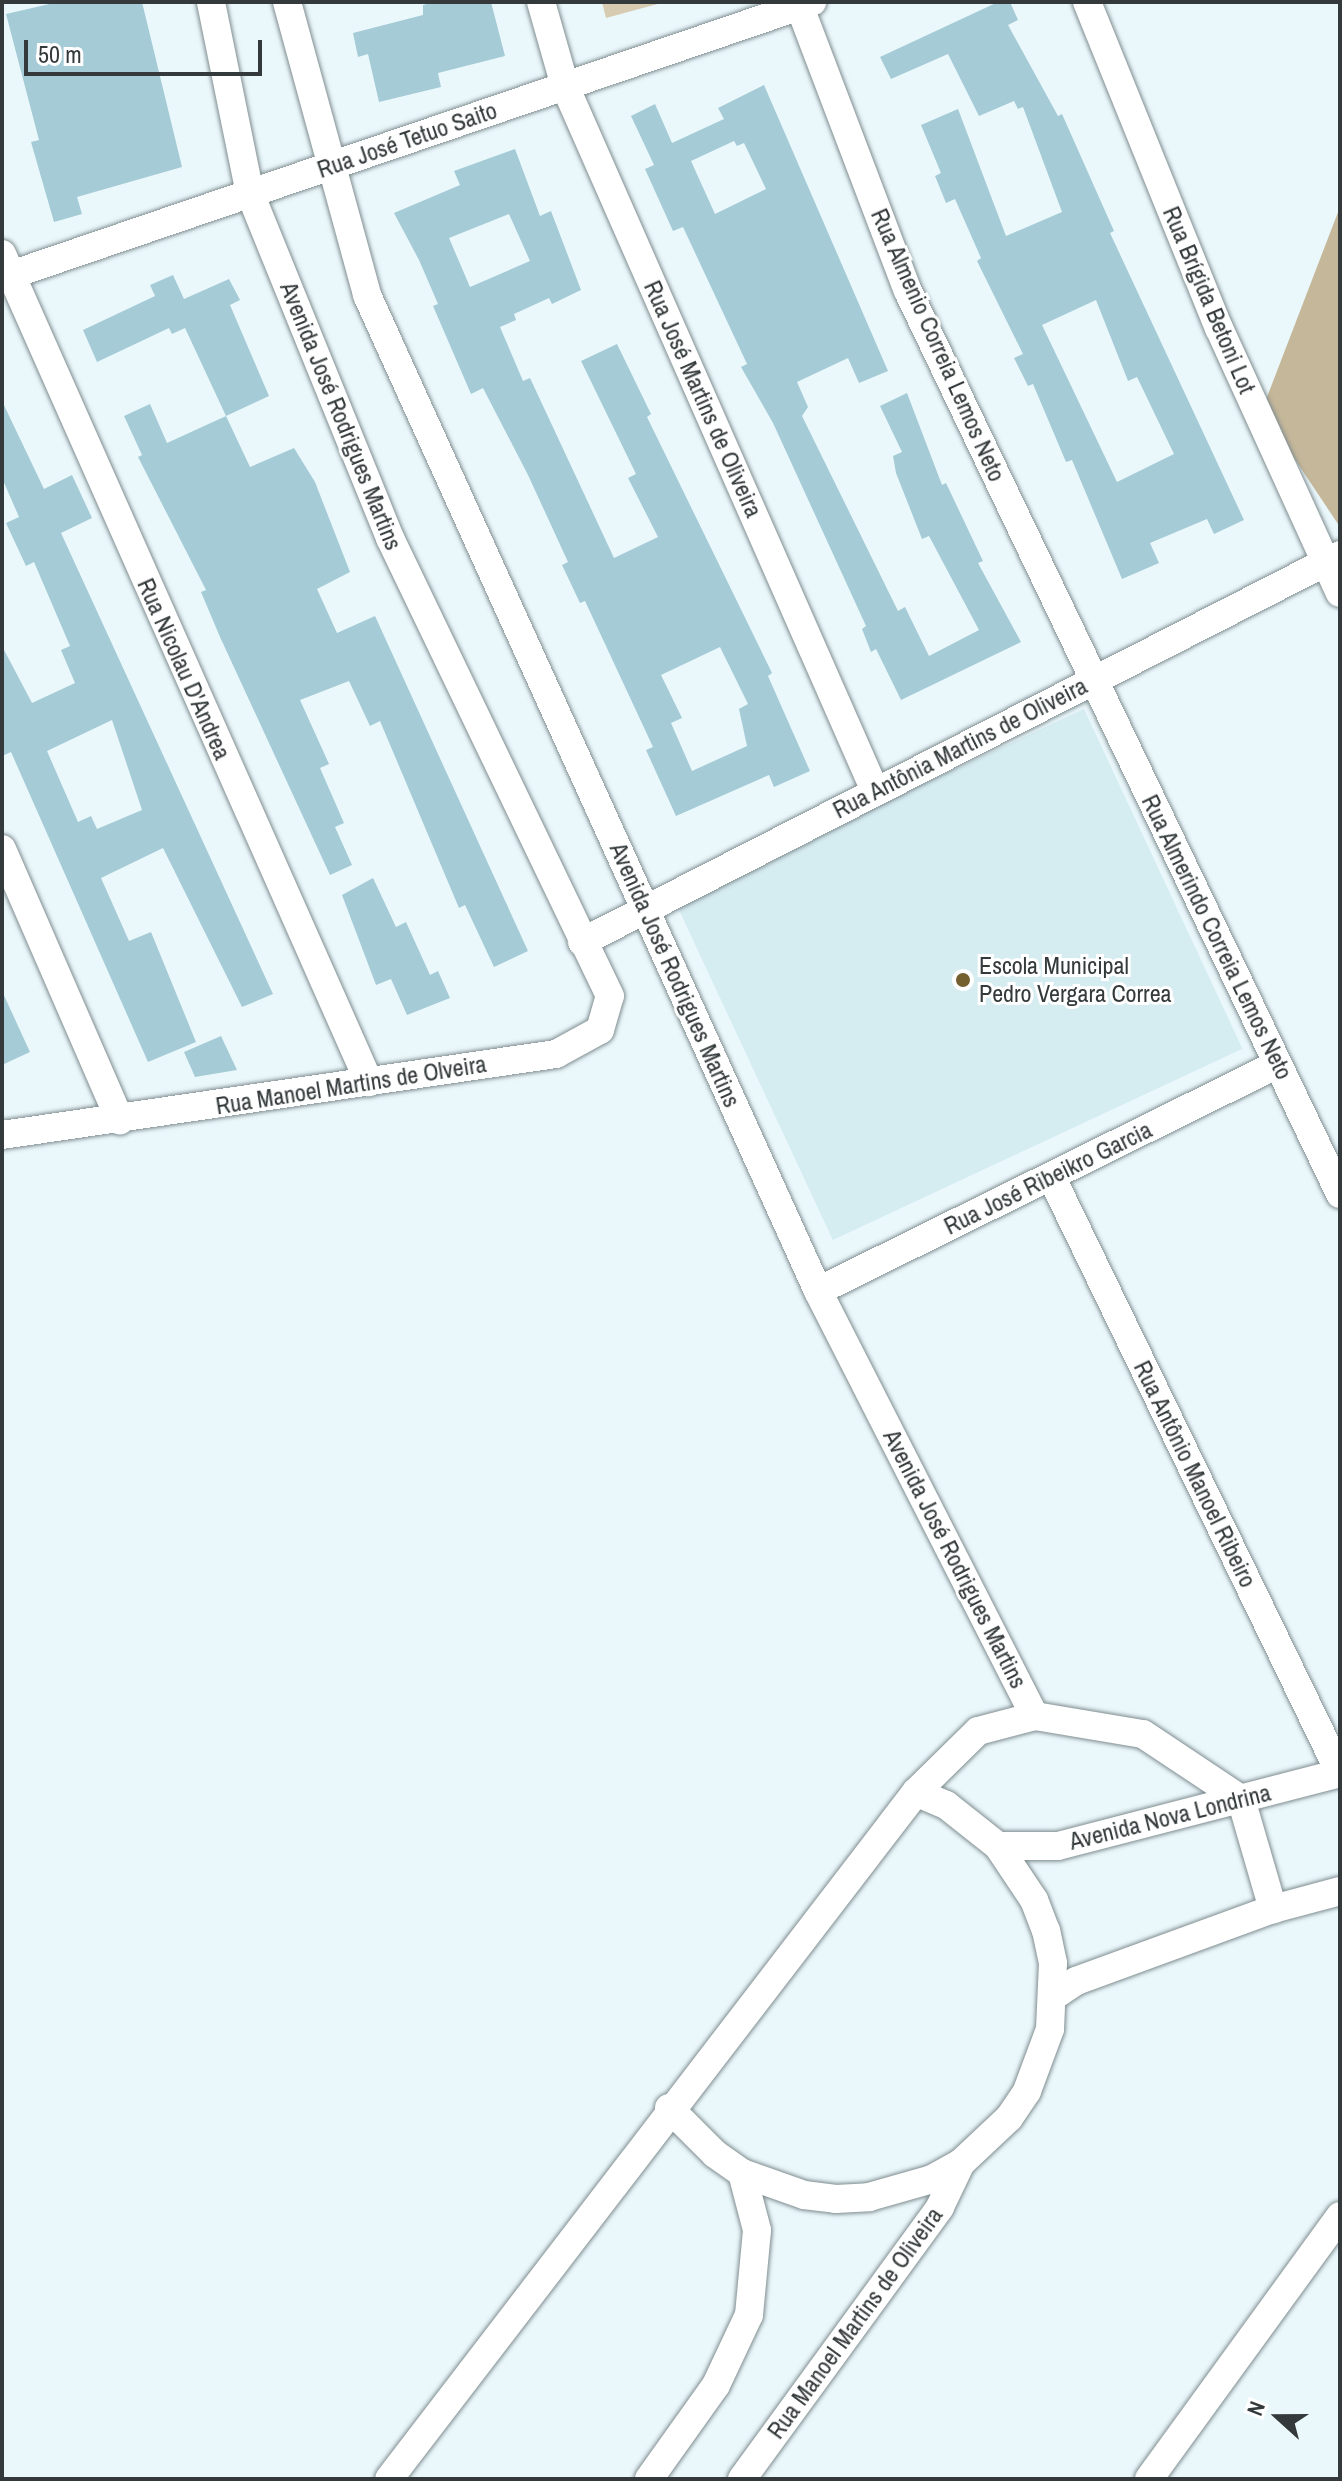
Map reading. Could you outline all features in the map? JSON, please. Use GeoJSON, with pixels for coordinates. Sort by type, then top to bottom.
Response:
{"type":"FeatureCollection","features":[{"type":"Feature","properties":{"kind":"street","name":"Avenida José Rodrigues Martins"},"geometry":{"type":"LineString","coordinates":[[211,2],[250,194],[390,538],[582,942]]}},
{"type":"Feature","properties":{"kind":"street","name":"Avenida José Rodrigues Martins"},"geometry":{"type":"LineString","coordinates":[[287,2],[329,167],[367,295],[818,1291],[1035,1716],[1143,1734],[1241,1799]]}},
{"type":"Feature","properties":{"kind":"street","name":"Rua José Martins de Oliveira"},"geometry":{"type":"LineString","coordinates":[[541,2],[565,86],[875,791]]}},
{"type":"Feature","properties":{"kind":"street","name":"Rua Brígida Betoni Lot"},"geometry":{"type":"LineString","coordinates":[[1087,2],[1219,328],[1333,559],[1340,593]]}},
{"type":"Feature","properties":{"kind":"street","name":"Rua José Tetuo Saito"},"geometry":{"type":"LineString","coordinates":[[4,270],[250,194],[803,3]]}},
{"type":"Feature","properties":{"kind":"street","name":"Rua Almenio Correia Lemos Neto"},"geometry":{"type":"LineString","coordinates":[[803,3],[908,291],[1093,680]]}},
{"type":"Feature","properties":{"kind":"street","name":"Rua Nicolau D'Andrea"},"geometry":{"type":"LineString","coordinates":[[4,270],[369,1082]]}},
{"type":"Feature","properties":{"kind":"street","name":"Rua Antônia Martins de Oliveira"},"geometry":{"type":"LineString","coordinates":[[582,942],[1333,559]]}},
{"type":"Feature","properties":{"kind":"street","name":"Rua Almerindo Correia Lemos Neto"},"geometry":{"type":"LineString","coordinates":[[1093,680],[1340,1194]]}},
{"type":"Feature","properties":{"kind":"street"},"geometry":{"type":"LineString","coordinates":[[2,849],[120,1121]]}},
{"type":"Feature","properties":{"kind":"street","name":"Rua Manoel Martins de Olveira"},"geometry":{"type":"LineString","coordinates":[[2,1135],[120,1121],[556,1054],[600,1030],[610,996],[582,942]]}},
{"type":"Feature","properties":{"kind":"street","name":"Rua José Ribeikro Garcia"},"geometry":{"type":"LineString","coordinates":[[818,1291],[1278,1064]]}},
{"type":"Feature","properties":{"kind":"street","name":"Rua Antônio Manoel Ribeiro"},"geometry":{"type":"LineString","coordinates":[[1051,1176],[1340,1773]]}},
{"type":"Feature","properties":{"kind":"street"},"geometry":{"type":"LineString","coordinates":[[389,2479],[669,2108],[916,1792],[978,1731],[1035,1716]]}},
{"type":"Feature","properties":{"kind":"street","name":"Avenida Nova Londrina"},"geometry":{"type":"LineString","coordinates":[[998,1846],[1058,1846],[1340,1773]]}},
{"type":"Feature","properties":{"kind":"street"},"geometry":{"type":"LineString","coordinates":[[669,2108],[715,2154],[742,2173],[804,2195],[847,2198],[901,2191],[961,2163],[994,2134],[1027,2091],[1041,2061],[1054,1996],[1046,1931],[1034,1900],[998,1846],[946,1805],[916,1792]]}},
{"type":"Feature","properties":{"kind":"street"},"geometry":{"type":"LineString","coordinates":[[1241,1799],[1273,1909]]}},
{"type":"Feature","properties":{"kind":"street"},"geometry":{"type":"LineString","coordinates":[[1054,1996],[1076,1981],[1273,1909],[1340,1891]]}},
{"type":"Feature","properties":{"kind":"street","name":"Rua Manoel Martins de Oliveira"},"geometry":{"type":"LineString","coordinates":[[742,2479],[940,2207],[961,2163]]}},
{"type":"Feature","properties":{"kind":"street"},"geometry":{"type":"LineString","coordinates":[[649,2479],[723,2374],[749,2315],[757,2230],[742,2173]]}},
{"type":"Feature","properties":{"kind":"street"},"geometry":{"type":"LineString","coordinates":[[1149,2479],[1340,2216]]}},
{"type":"Feature","properties":{"kind":"shaded area"},"geometry":{"type":"Polygon","coordinates":[[[602,2],[665,2],[606,18],[602,2]]]}},
{"type":"Feature","properties":{"kind":"shaded area"},"geometry":{"type":"Polygon","coordinates":[[[1340,207],[1340,523],[1338,524],[1262,410],[1340,207]]]}},
{"type":"Feature","properties":{"kind":"shaded area","name":"Escola Municipal Pedro Vergara Correa"},"geometry":{"type":"Polygon","coordinates":[[[1084,709],[1242,1049],[833,1240],[674,900],[1084,709]]]}},
{"type":"Feature","properties":{"kind":"building"},"geometry":{"type":"Polygon","coordinates":[[[58,2],[142,2],[182,167],[77,197],[82,214],[54,222],[31,142],[39,140],[6,14],[58,2]]]}},
{"type":"Feature","properties":{"kind":"building"},"geometry":{"type":"Polygon","coordinates":[[[435,2],[491,2],[505,56],[438,73],[441,87],[379,102],[368,54],[358,57],[353,33],[423,15],[423,5],[435,2]]]}},
{"type":"Feature","properties":{"kind":"building"},"geometry":{"type":"Polygon","coordinates":[[[998,2],[1010,2],[1018,20],[1008,25],[1058,116],[1062,114],[1114,231],[1110,233],[1244,520],[1214,534],[1207,519],[1150,543],[1159,563],[1122,579],[1072,460],[1066,462],[1033,384],[1028,386],[1014,358],[1023,354],[977,261],[981,258],[955,199],[946,203],[935,176],[941,173],[921,125],[958,109],[1006,236],[1062,212],[1023,107],[1018,109],[1014,101],[979,116],[948,54],[891,79],[880,57],[998,2]],[[1096,300],[1042,325],[1117,482],[1174,454],[1137,377],[1128,381],[1096,300]]]}},
{"type":"Feature","properties":{"kind":"building"},"geometry":{"type":"Polygon","coordinates":[[[764,85],[888,371],[859,383],[848,358],[797,382],[808,407],[802,416],[898,611],[905,607],[929,656],[979,630],[929,536],[922,539],[896,473],[893,456],[902,452],[880,406],[907,393],[942,485],[946,483],[983,561],[978,563],[1021,642],[901,700],[876,649],[871,652],[862,629],[866,626],[773,423],[741,367],[747,364],[683,227],[673,231],[645,169],[654,165],[631,116],[655,104],[672,143],[724,119],[718,108],[764,85]],[[734,141],[691,161],[715,214],[766,189],[744,143],[737,146],[734,141]]]}},
{"type":"Feature","properties":{"kind":"building"},"geometry":{"type":"Polygon","coordinates":[[[515,149],[540,216],[551,211],[581,290],[552,304],[549,298],[514,314],[516,320],[500,327],[523,381],[530,378],[614,558],[658,537],[628,478],[636,474],[581,361],[617,344],[651,414],[647,417],[772,673],[768,676],[810,771],[774,787],[769,775],[676,816],[646,750],[653,747],[585,601],[580,603],[562,565],[568,562],[528,475],[483,388],[471,394],[433,306],[438,304],[394,213],[460,185],[454,171],[515,149]],[[509,214],[449,238],[470,287],[530,261],[509,214]],[[720,647],[661,675],[682,718],[671,723],[692,771],[747,746],[739,709],[748,704],[720,647]]]}},
{"type":"Feature","properties":{"kind":"building"},"geometry":{"type":"Polygon","coordinates":[[[173,275],[184,299],[229,279],[240,300],[230,305],[269,396],[226,416],[185,328],[172,334],[169,328],[97,362],[83,330],[155,296],[150,285],[173,275]]]}},
{"type":"Feature","properties":{"kind":"building"},"geometry":{"type":"Polygon","coordinates":[[[2,401],[44,489],[72,475],[92,518],[61,533],[273,994],[242,1007],[163,848],[101,878],[129,941],[151,932],[196,1042],[148,1062],[11,752],[2,756],[2,646],[32,703],[75,683],[61,650],[70,646],[34,562],[26,566],[6,523],[19,517],[2,478],[2,401]],[[112,720],[47,751],[78,822],[91,816],[97,829],[142,810],[112,720]]]}},
{"type":"Feature","properties":{"kind":"building"},"geometry":{"type":"Polygon","coordinates":[[[150,404],[167,443],[226,416],[250,467],[294,448],[315,482],[350,572],[317,589],[337,633],[375,616],[528,951],[494,967],[465,905],[459,908],[380,721],[370,726],[349,681],[300,700],[329,764],[320,768],[344,823],[335,827],[352,865],[330,875],[220,637],[201,592],[206,590],[138,457],[142,455],[124,416],[150,404]]]}},
{"type":"Feature","properties":{"kind":"building"},"geometry":{"type":"Polygon","coordinates":[[[373,878],[396,927],[406,922],[430,975],[438,971],[450,998],[407,1015],[391,979],[376,985],[342,895],[373,878]]]}},
{"type":"Feature","properties":{"kind":"building"},"geometry":{"type":"Polygon","coordinates":[[[2,991],[30,1052],[2,1065],[2,991]]]}},
{"type":"Feature","properties":{"kind":"building"},"geometry":{"type":"Polygon","coordinates":[[[221,1036],[237,1070],[195,1077],[184,1052],[221,1036]]]}},
{"type":"Feature","properties":{"kind":"place","name":"Escola Municipal Pedro Vergara Correa"},"geometry":{"type":"Point","coordinates":[963,980]}}]}
